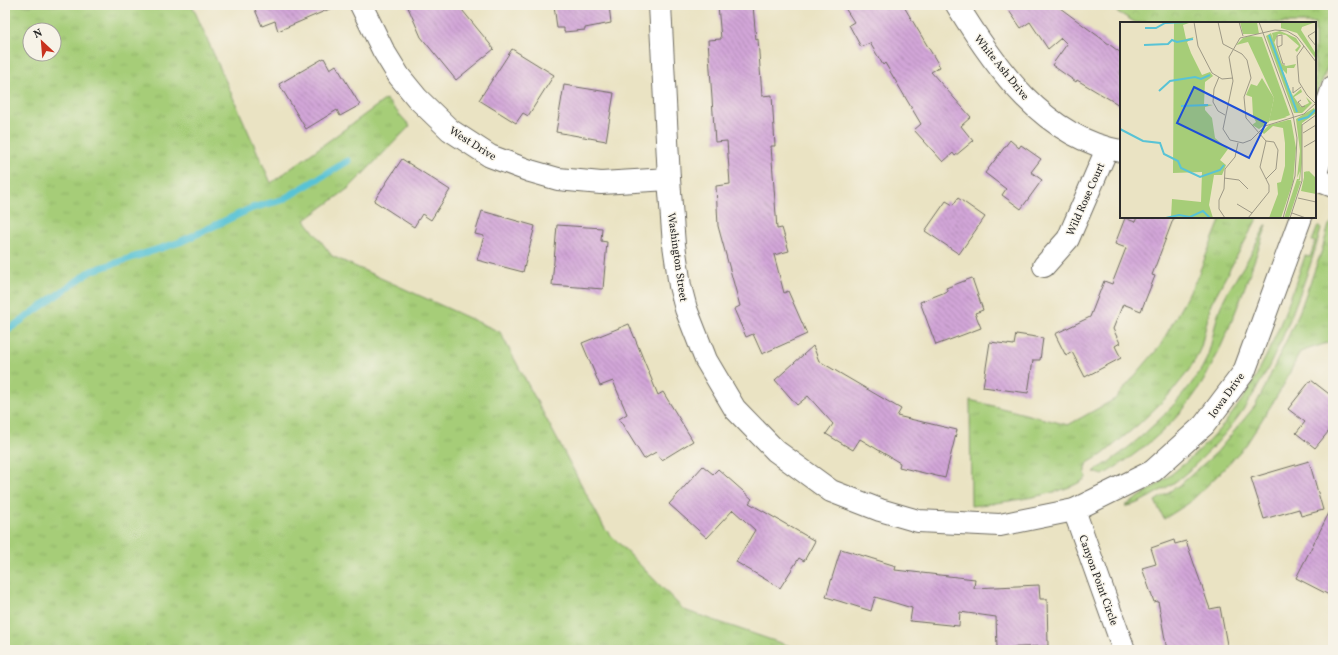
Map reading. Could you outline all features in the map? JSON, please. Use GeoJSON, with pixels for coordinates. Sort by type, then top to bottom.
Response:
{"type":"FeatureCollection","features":[{"type":"Feature","properties":{"kind":"street","name":"West Drive"},"geometry":{"type":"LineString","coordinates":[[361,5],[383,50],[399,76],[417,98],[450,130],[490,156],[530,171],[558,179],[601,183],[669,178]]}},
{"type":"Feature","properties":{"kind":"street","name":"Washington Street"},"geometry":{"type":"LineString","coordinates":[[660,5],[669,178],[674,245],[680,286],[686,309],[706,360],[735,409],[776,451],[831,492],[918,522],[1000,525],[1074,510]]}},
{"type":"Feature","properties":{"kind":"street","name":"White Ash Drive"},"geometry":{"type":"LineString","coordinates":[[957,5],[973,31],[1006,76],[1030,103],[1072,134],[1114,150]]}},
{"type":"Feature","properties":{"kind":"street"},"geometry":{"type":"LineString","coordinates":[[1316,172],[1317,135],[1333,87]]}},
{"type":"Feature","properties":{"kind":"street"},"geometry":{"type":"LineString","coordinates":[[1316,172],[1333,142]]}},
{"type":"Feature","properties":{"kind":"street","name":"Wild Rose Court"},"geometry":{"type":"LineString","coordinates":[[1044,266],[1068,239],[1114,150]]}},
{"type":"Feature","properties":{"kind":"street"},"geometry":{"type":"LineString","coordinates":[[1316,172],[1333,186]]}},
{"type":"Feature","properties":{"kind":"street","name":"Iowa Drive"},"geometry":{"type":"LineString","coordinates":[[1074,510],[1153,471],[1204,425],[1244,372],[1301,218]]}},
{"type":"Feature","properties":{"kind":"street","name":"Canyon Point Circle"},"geometry":{"type":"LineString","coordinates":[[1074,510],[1124,650]]}},
{"type":"Feature","properties":{"kind":"green space"},"geometry":{"type":"Polygon","coordinates":[[[5,5],[192,5],[271,183],[386,99],[410,126],[349,188],[305,220],[332,256],[500,332],[605,529],[684,610],[801,650],[5,650],[5,5]]]}},
{"type":"Feature","properties":{"kind":"green space"},"geometry":{"type":"Polygon","coordinates":[[[1106,5],[1333,5],[1333,53],[1316,96],[1316,22],[1134,22],[1106,5]]]}},
{"type":"Feature","properties":{"kind":"green space"},"geometry":{"type":"Polygon","coordinates":[[[1218,218],[1257,218],[1211,304],[1201,347],[1195,360],[1187,373],[1170,394],[1139,424],[1102,455],[1089,462],[1085,467],[1087,477],[1078,483],[1065,489],[1032,497],[971,506],[970,400],[1068,425],[1115,399],[1160,346],[1196,280],[1220,221],[1218,218]]]}},
{"type":"Feature","properties":{"kind":"green space"},"geometry":{"type":"Polygon","coordinates":[[[1333,221],[1333,341],[1300,352],[1282,388],[1246,445],[1189,503],[1164,519],[1155,501],[1181,484],[1217,452],[1255,406],[1299,313],[1322,250],[1329,225],[1333,221]]]}},
{"type":"Feature","properties":{"kind":"green space"},"geometry":{"type":"Polygon","coordinates":[[[1266,225],[1246,284],[1223,343],[1204,380],[1194,395],[1184,409],[1160,434],[1132,456],[1103,475],[1094,472],[1110,462],[1141,437],[1186,391],[1197,376],[1208,354],[1218,314],[1224,299],[1266,225]]]}},
{"type":"Feature","properties":{"kind":"green space"},"geometry":{"type":"Polygon","coordinates":[[[1318,226],[1321,229],[1306,278],[1287,327],[1268,368],[1246,406],[1219,441],[1182,477],[1147,498],[1133,505],[1125,506],[1161,482],[1194,456],[1223,425],[1236,408],[1257,374],[1273,342],[1287,308],[1305,256],[1310,257],[1315,242],[1312,241],[1318,226]]]}},
{"type":"Feature","properties":{"kind":"building"},"geometry":{"type":"Polygon","coordinates":[[[253,5],[339,5],[278,31],[275,21],[262,26],[253,5]]]}},
{"type":"Feature","properties":{"kind":"building"},"geometry":{"type":"Polygon","coordinates":[[[407,5],[458,5],[494,49],[456,80],[421,37],[407,5]]]}},
{"type":"Feature","properties":{"kind":"building"},"geometry":{"type":"Polygon","coordinates":[[[554,5],[609,5],[611,23],[585,28],[585,30],[564,32],[564,28],[557,28],[554,5]]]}},
{"type":"Feature","properties":{"kind":"building"},"geometry":{"type":"Polygon","coordinates":[[[718,5],[753,5],[756,40],[758,39],[762,96],[772,95],[775,146],[771,146],[777,229],[782,228],[789,251],[774,255],[784,293],[788,291],[807,334],[762,354],[753,334],[746,337],[734,309],[740,306],[718,226],[716,186],[730,184],[727,141],[715,142],[708,40],[721,39],[718,5]]]}},
{"type":"Feature","properties":{"kind":"building"},"geometry":{"type":"Polygon","coordinates":[[[843,5],[903,5],[940,67],[931,72],[971,117],[961,126],[973,141],[955,156],[953,153],[943,162],[914,130],[921,124],[885,63],[883,65],[870,43],[861,47],[849,25],[854,22],[843,5]]]}},
{"type":"Feature","properties":{"kind":"building"},"geometry":{"type":"Polygon","coordinates":[[[1005,5],[1056,5],[1120,52],[1120,105],[1077,80],[1076,82],[1052,65],[1067,44],[1061,38],[1048,49],[1030,22],[1021,28],[1005,5]]]}},
{"type":"Feature","properties":{"kind":"building"},"geometry":{"type":"Polygon","coordinates":[[[512,49],[554,75],[528,116],[523,113],[516,123],[479,100],[512,49]]]}},
{"type":"Feature","properties":{"kind":"building"},"geometry":{"type":"Polygon","coordinates":[[[324,58],[330,69],[336,65],[360,105],[340,116],[337,110],[306,129],[279,84],[324,58]]]}},
{"type":"Feature","properties":{"kind":"building"},"geometry":{"type":"Polygon","coordinates":[[[564,85],[614,93],[606,141],[556,132],[564,85]]]}},
{"type":"Feature","properties":{"kind":"building"},"geometry":{"type":"Polygon","coordinates":[[[1010,140],[1019,148],[1021,145],[1041,159],[1031,172],[1042,180],[1021,209],[1002,195],[1006,189],[985,173],[1010,140]]]}},
{"type":"Feature","properties":{"kind":"building"},"geometry":{"type":"Polygon","coordinates":[[[402,159],[450,190],[431,220],[422,214],[414,227],[374,201],[402,159]]]}},
{"type":"Feature","properties":{"kind":"building"},"geometry":{"type":"Polygon","coordinates":[[[958,198],[985,217],[959,254],[925,231],[946,201],[953,205],[958,198]]]}},
{"type":"Feature","properties":{"kind":"building"},"geometry":{"type":"Polygon","coordinates":[[[482,211],[535,226],[523,272],[477,260],[484,236],[475,234],[482,211]]]}},
{"type":"Feature","properties":{"kind":"building"},"geometry":{"type":"Polygon","coordinates":[[[1125,218],[1135,222],[1137,218],[1174,218],[1152,275],[1155,276],[1141,311],[1123,304],[1113,329],[1120,343],[1115,346],[1121,358],[1085,377],[1072,352],[1066,356],[1055,334],[1090,317],[1104,281],[1112,284],[1126,248],[1115,244],[1125,218]]]}},
{"type":"Feature","properties":{"kind":"building"},"geometry":{"type":"Polygon","coordinates":[[[557,225],[602,228],[601,241],[607,242],[603,289],[552,285],[557,225]]]}},
{"type":"Feature","properties":{"kind":"building"},"geometry":{"type":"Polygon","coordinates":[[[972,278],[983,310],[975,313],[981,328],[936,345],[920,302],[948,291],[946,288],[972,278]]]}},
{"type":"Feature","properties":{"kind":"building"},"geometry":{"type":"Polygon","coordinates":[[[629,324],[658,395],[663,392],[693,441],[662,460],[656,452],[644,459],[619,419],[627,414],[613,381],[600,386],[582,343],[629,324]]]}},
{"type":"Feature","properties":{"kind":"building"},"geometry":{"type":"Polygon","coordinates":[[[1016,334],[1043,338],[1040,360],[1033,360],[1028,393],[983,387],[990,342],[1014,345],[1016,334]]]}},
{"type":"Feature","properties":{"kind":"building"},"geometry":{"type":"Polygon","coordinates":[[[813,346],[819,361],[901,409],[897,416],[957,430],[945,478],[899,467],[900,463],[860,439],[853,450],[826,434],[833,424],[808,396],[797,405],[775,380],[813,346]]]}},
{"type":"Feature","properties":{"kind":"building"},"geometry":{"type":"Polygon","coordinates":[[[1311,380],[1333,397],[1333,426],[1315,448],[1296,433],[1305,422],[1288,409],[1311,380]]]}},
{"type":"Feature","properties":{"kind":"building"},"geometry":{"type":"Polygon","coordinates":[[[1309,461],[1323,510],[1301,516],[1299,509],[1264,519],[1251,478],[1309,461]]]}},
{"type":"Feature","properties":{"kind":"building"},"geometry":{"type":"Polygon","coordinates":[[[703,466],[713,474],[718,469],[752,499],[749,503],[815,541],[804,561],[799,558],[780,588],[736,562],[755,530],[733,510],[707,538],[669,504],[703,466]]]}},
{"type":"Feature","properties":{"kind":"building"},"geometry":{"type":"Polygon","coordinates":[[[1333,505],[1333,597],[1296,578],[1333,505]]]}},
{"type":"Feature","properties":{"kind":"building"},"geometry":{"type":"Polygon","coordinates":[[[1174,540],[1175,544],[1186,541],[1210,609],[1220,607],[1228,650],[1167,650],[1158,601],[1154,602],[1142,568],[1156,564],[1151,548],[1174,540]]]}},
{"type":"Feature","properties":{"kind":"building"},"geometry":{"type":"Polygon","coordinates":[[[841,549],[896,566],[895,570],[975,579],[974,588],[1039,585],[1040,599],[1047,599],[1048,646],[997,648],[996,617],[960,612],[959,626],[910,621],[912,608],[875,597],[871,611],[826,597],[841,549]]]}},
{"type":"Feature","properties":{"kind":"waterway"},"geometry":{"type":"LineString","coordinates":[[5,332],[91,271],[180,242],[252,208],[282,200],[348,161]]}}]}
